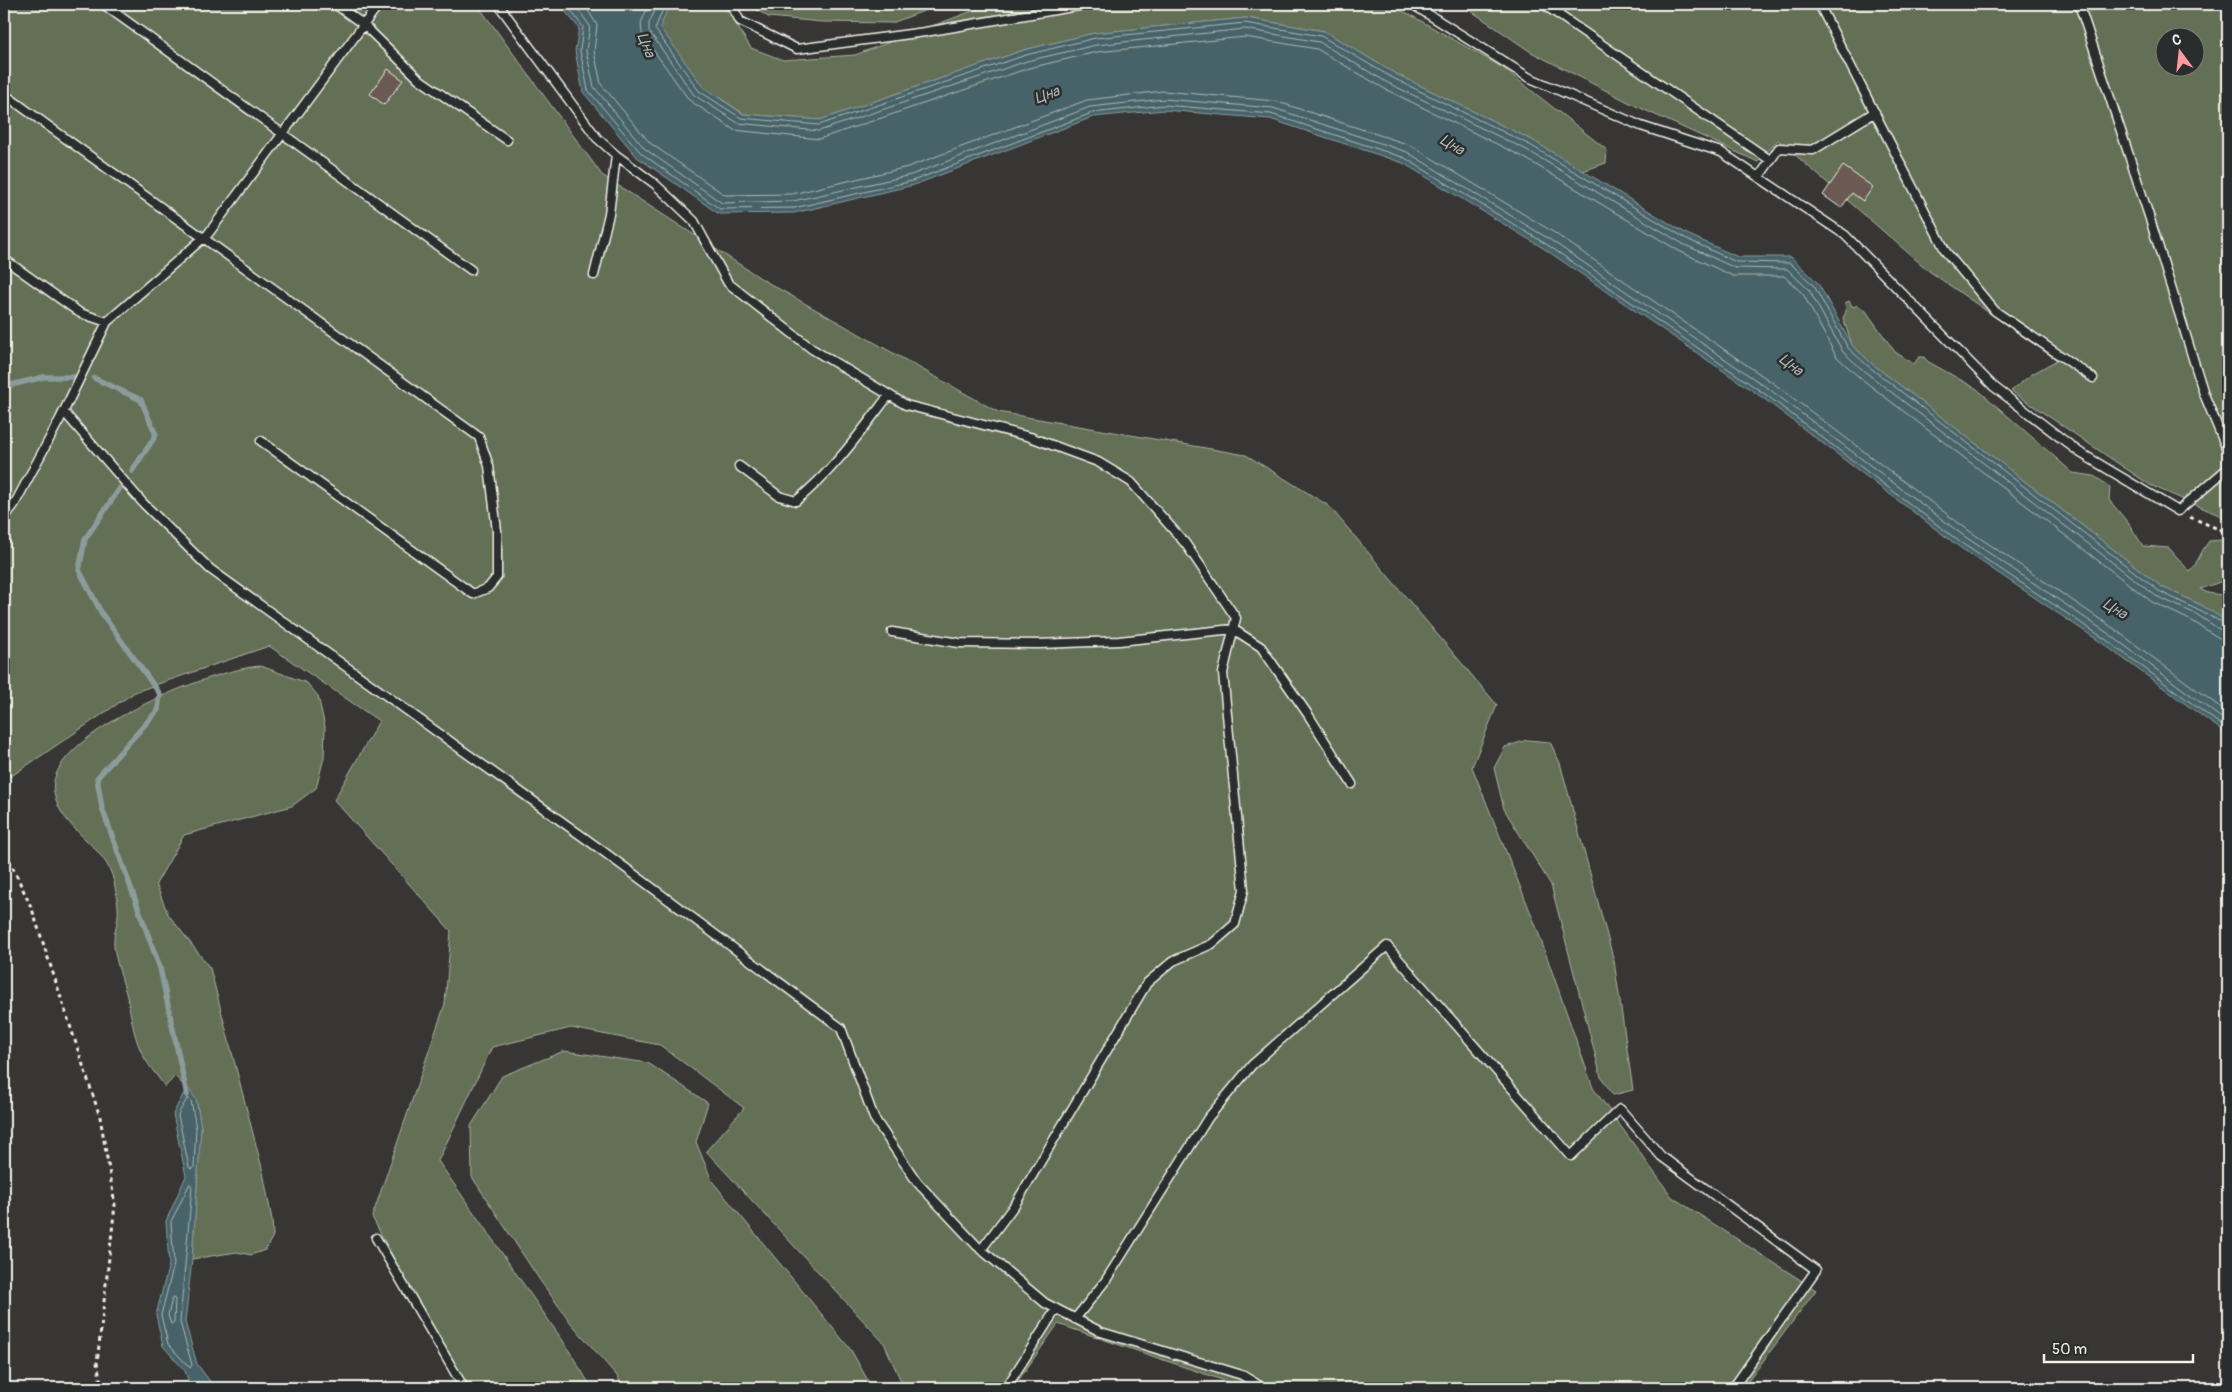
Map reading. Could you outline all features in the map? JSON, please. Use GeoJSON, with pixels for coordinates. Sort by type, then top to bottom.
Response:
{"type":"FeatureCollection","features":[{"type":"Feature","properties":{"kind":"lane"},"geometry":{"type":"LineString","coordinates":[[103,4],[471,270]]}},
{"type":"Feature","properties":{"kind":"lane"},"geometry":{"type":"LineString","coordinates":[[335,4],[364,25],[419,79],[507,140]]}},
{"type":"Feature","properties":{"kind":"lane"},"geometry":{"type":"LineString","coordinates":[[4,518],[14,505],[64,412],[107,322],[202,239],[379,4]]}},
{"type":"Feature","properties":{"kind":"lane"},"geometry":{"type":"LineString","coordinates":[[498,4],[597,138],[616,155],[655,184],[694,221],[728,283],[812,349],[906,405],[1030,437],[1098,462],[1131,482],[1185,543],[1236,618],[1223,674],[1244,890],[1234,924],[1212,944],[1173,961],[1147,983],[1016,1203],[981,1250]]}},
{"type":"Feature","properties":{"kind":"lane"},"geometry":{"type":"LineString","coordinates":[[732,4],[740,21],[797,50],[924,32],[1090,4]]}},
{"type":"Feature","properties":{"kind":"lane"},"geometry":{"type":"LineString","coordinates":[[1412,4],[1528,77],[1641,126],[1721,152],[1759,177],[1845,235],[1993,386],[2079,452],[2178,512],[2228,468]]}},
{"type":"Feature","properties":{"kind":"lane"},"geometry":{"type":"LineString","coordinates":[[1543,4],[1770,160]]}},
{"type":"Feature","properties":{"kind":"lane"},"geometry":{"type":"LineString","coordinates":[[1818,4],[1946,252],[1995,311],[2093,378]]}},
{"type":"Feature","properties":{"kind":"lane"},"geometry":{"type":"LineString","coordinates":[[2078,4],[2149,216],[2204,394],[2228,452]]}},
{"type":"Feature","properties":{"kind":"lane"},"geometry":{"type":"LineString","coordinates":[[4,94],[478,437],[489,466],[497,531],[497,577],[488,588],[472,594],[261,441]]}},
{"type":"Feature","properties":{"kind":"lane"},"geometry":{"type":"LineString","coordinates":[[1759,177],[1779,148],[1813,150],[1875,112]]}},
{"type":"Feature","properties":{"kind":"lane"},"geometry":{"type":"LineString","coordinates":[[594,275],[609,214],[616,155]]}},
{"type":"Feature","properties":{"kind":"lane"},"geometry":{"type":"LineString","coordinates":[[4,259],[80,313],[107,322]]}},
{"type":"Feature","properties":{"kind":"lane"},"geometry":{"type":"LineString","coordinates":[[739,466],[779,496],[796,500],[820,482],[889,395]]}},
{"type":"Feature","properties":{"kind":"lane"},"geometry":{"type":"LineString","coordinates":[[64,412],[143,503],[210,569],[600,849],[841,1028],[874,1118],[917,1182],[981,1250],[1045,1303],[1101,1332],[1242,1375],[1263,1388]]}},
{"type":"Feature","properties":{"kind":"lane"},"geometry":{"type":"LineString","coordinates":[[892,632],[959,643],[1038,644],[1119,641],[1233,630],[1261,647],[1310,716],[1352,784]]}},
{"type":"Feature","properties":{"kind":"lane"},"geometry":{"type":"LineString","coordinates":[[1075,1319],[1106,1280],[1208,1118],[1239,1080],[1252,1065],[1387,946],[1571,1156],[1620,1109],[1661,1156],[1816,1270],[1733,1388]]}},
{"type":"Feature","properties":{"kind":"lane"},"geometry":{"type":"LineString","coordinates":[[376,1238],[464,1388]]}},
{"type":"Feature","properties":{"kind":"lane"},"geometry":{"type":"LineString","coordinates":[[1006,1388],[1056,1309]]}},
{"type":"Feature","properties":{"kind":"path"},"geometry":{"type":"LineString","coordinates":[[2178,512],[2228,533]]}},
{"type":"Feature","properties":{"kind":"path"},"geometry":{"type":"LineString","coordinates":[[4,854],[9,859],[32,908],[100,1117],[115,1205],[97,1363],[102,1388]]}},
{"type":"Feature","properties":{"kind":"green space"},"geometry":{"type":"Polygon","coordinates":[[[4,4],[477,4],[602,175],[765,281],[998,412],[1246,455],[1329,506],[1497,705],[1472,767],[1536,926],[1593,1088],[1672,1197],[1816,1290],[1743,1388],[1246,1388],[1058,1324],[1013,1388],[904,1388],[884,1343],[706,1151],[744,1108],[660,1045],[571,1028],[492,1047],[438,1161],[563,1341],[592,1388],[462,1388],[372,1217],[445,1004],[451,931],[334,800],[379,721],[269,646],[135,692],[4,781],[4,4]]]}},
{"type":"Feature","properties":{"kind":"green space"},"geometry":{"type":"Polygon","coordinates":[[[670,4],[723,4],[751,48],[783,60],[855,55],[991,4],[1384,4],[1409,14],[1503,68],[1607,150],[1606,163],[1583,171],[1532,140],[1394,73],[1324,31],[1246,18],[1094,33],[1024,50],[820,120],[744,114],[703,87],[659,27],[670,4]]]}},
{"type":"Feature","properties":{"kind":"green space"},"geometry":{"type":"Polygon","coordinates":[[[748,4],[942,4],[892,23],[822,22],[768,17],[748,4]]]}},
{"type":"Feature","properties":{"kind":"green space"},"geometry":{"type":"Polygon","coordinates":[[[1461,4],[2228,4],[2228,519],[2150,485],[2011,391],[2032,374],[2057,360],[1929,271],[1778,140],[1758,162],[1636,106],[1531,52],[1461,4]]]}},
{"type":"Feature","properties":{"kind":"green space"},"geometry":{"type":"Polygon","coordinates":[[[1849,301],[1853,307],[1858,305],[1866,311],[1895,352],[1914,364],[1919,357],[1924,357],[1927,361],[1977,389],[2073,473],[2094,476],[2110,487],[2109,500],[2129,524],[2143,546],[2169,548],[2190,572],[2209,541],[2221,540],[2228,543],[2228,573],[2223,581],[2200,589],[2208,593],[2228,596],[2228,622],[2201,605],[2162,587],[1871,363],[1852,345],[1843,318],[1846,312],[1845,303],[1849,301]]]}},
{"type":"Feature","properties":{"kind":"green space"},"geometry":{"type":"Polygon","coordinates":[[[261,666],[307,683],[318,696],[325,727],[324,758],[316,788],[292,806],[184,835],[156,884],[168,914],[210,968],[263,1172],[272,1220],[273,1236],[265,1250],[251,1255],[237,1252],[192,1259],[201,1128],[196,1099],[175,1076],[165,1087],[142,1054],[136,1037],[114,946],[118,912],[114,882],[102,857],[65,818],[58,806],[54,793],[58,771],[75,749],[102,728],[136,708],[172,692],[238,670],[261,666]]]}},
{"type":"Feature","properties":{"kind":"green space"},"geometry":{"type":"Polygon","coordinates":[[[1527,740],[1550,742],[1560,763],[1614,961],[1633,1090],[1613,1095],[1601,1077],[1551,885],[1504,809],[1494,768],[1505,747],[1527,740]]]}},
{"type":"Feature","properties":{"kind":"green space"},"geometry":{"type":"Polygon","coordinates":[[[564,1051],[648,1063],[708,1103],[696,1142],[712,1181],[851,1350],[872,1388],[623,1388],[617,1376],[571,1323],[539,1279],[472,1177],[471,1126],[502,1076],[564,1051]]]}},
{"type":"Feature","properties":{"kind":"water","name":"Цна"},"geometry":{"type":"Polygon","coordinates":[[[559,4],[670,4],[660,27],[703,87],[743,114],[820,120],[1024,50],[1094,33],[1246,18],[1324,31],[1394,73],[1532,140],[1687,234],[1738,257],[1791,257],[1818,283],[1852,345],[1871,363],[2162,587],[2201,605],[2228,622],[2228,735],[2102,643],[1958,546],[1763,398],[1543,248],[1403,163],[1270,119],[1164,110],[1093,117],[914,185],[794,213],[719,214],[637,157],[583,92],[575,51],[579,28],[559,4]]]}},
{"type":"Feature","properties":{"kind":"water"},"geometry":{"type":"Polygon","coordinates":[[[187,1087],[196,1099],[201,1128],[192,1259],[185,1322],[197,1364],[215,1388],[191,1388],[185,1371],[163,1346],[156,1315],[169,1264],[166,1221],[186,1176],[173,1114],[187,1087]]]}},
{"type":"Feature","properties":{"kind":"building"},"geometry":{"type":"Polygon","coordinates":[[[388,69],[403,80],[384,105],[370,94],[388,69]]]}},
{"type":"Feature","properties":{"kind":"building"},"geometry":{"type":"Polygon","coordinates":[[[1843,166],[1873,187],[1863,201],[1852,193],[1841,208],[1823,195],[1843,166]]]}},
{"type":"Feature","properties":{"kind":"waterway"},"geometry":{"type":"LineString","coordinates":[[4,383],[11,385],[44,377],[73,377]]}},
{"type":"Feature","properties":{"kind":"waterway"},"geometry":{"type":"LineString","coordinates":[[94,378],[141,400],[156,435],[132,471]]}},
{"type":"Feature","properties":{"kind":"waterway"},"geometry":{"type":"LineString","coordinates":[[120,488],[85,539],[79,570],[102,614],[160,694],[158,710],[97,778],[102,808],[160,968],[187,1095]]}}]}
